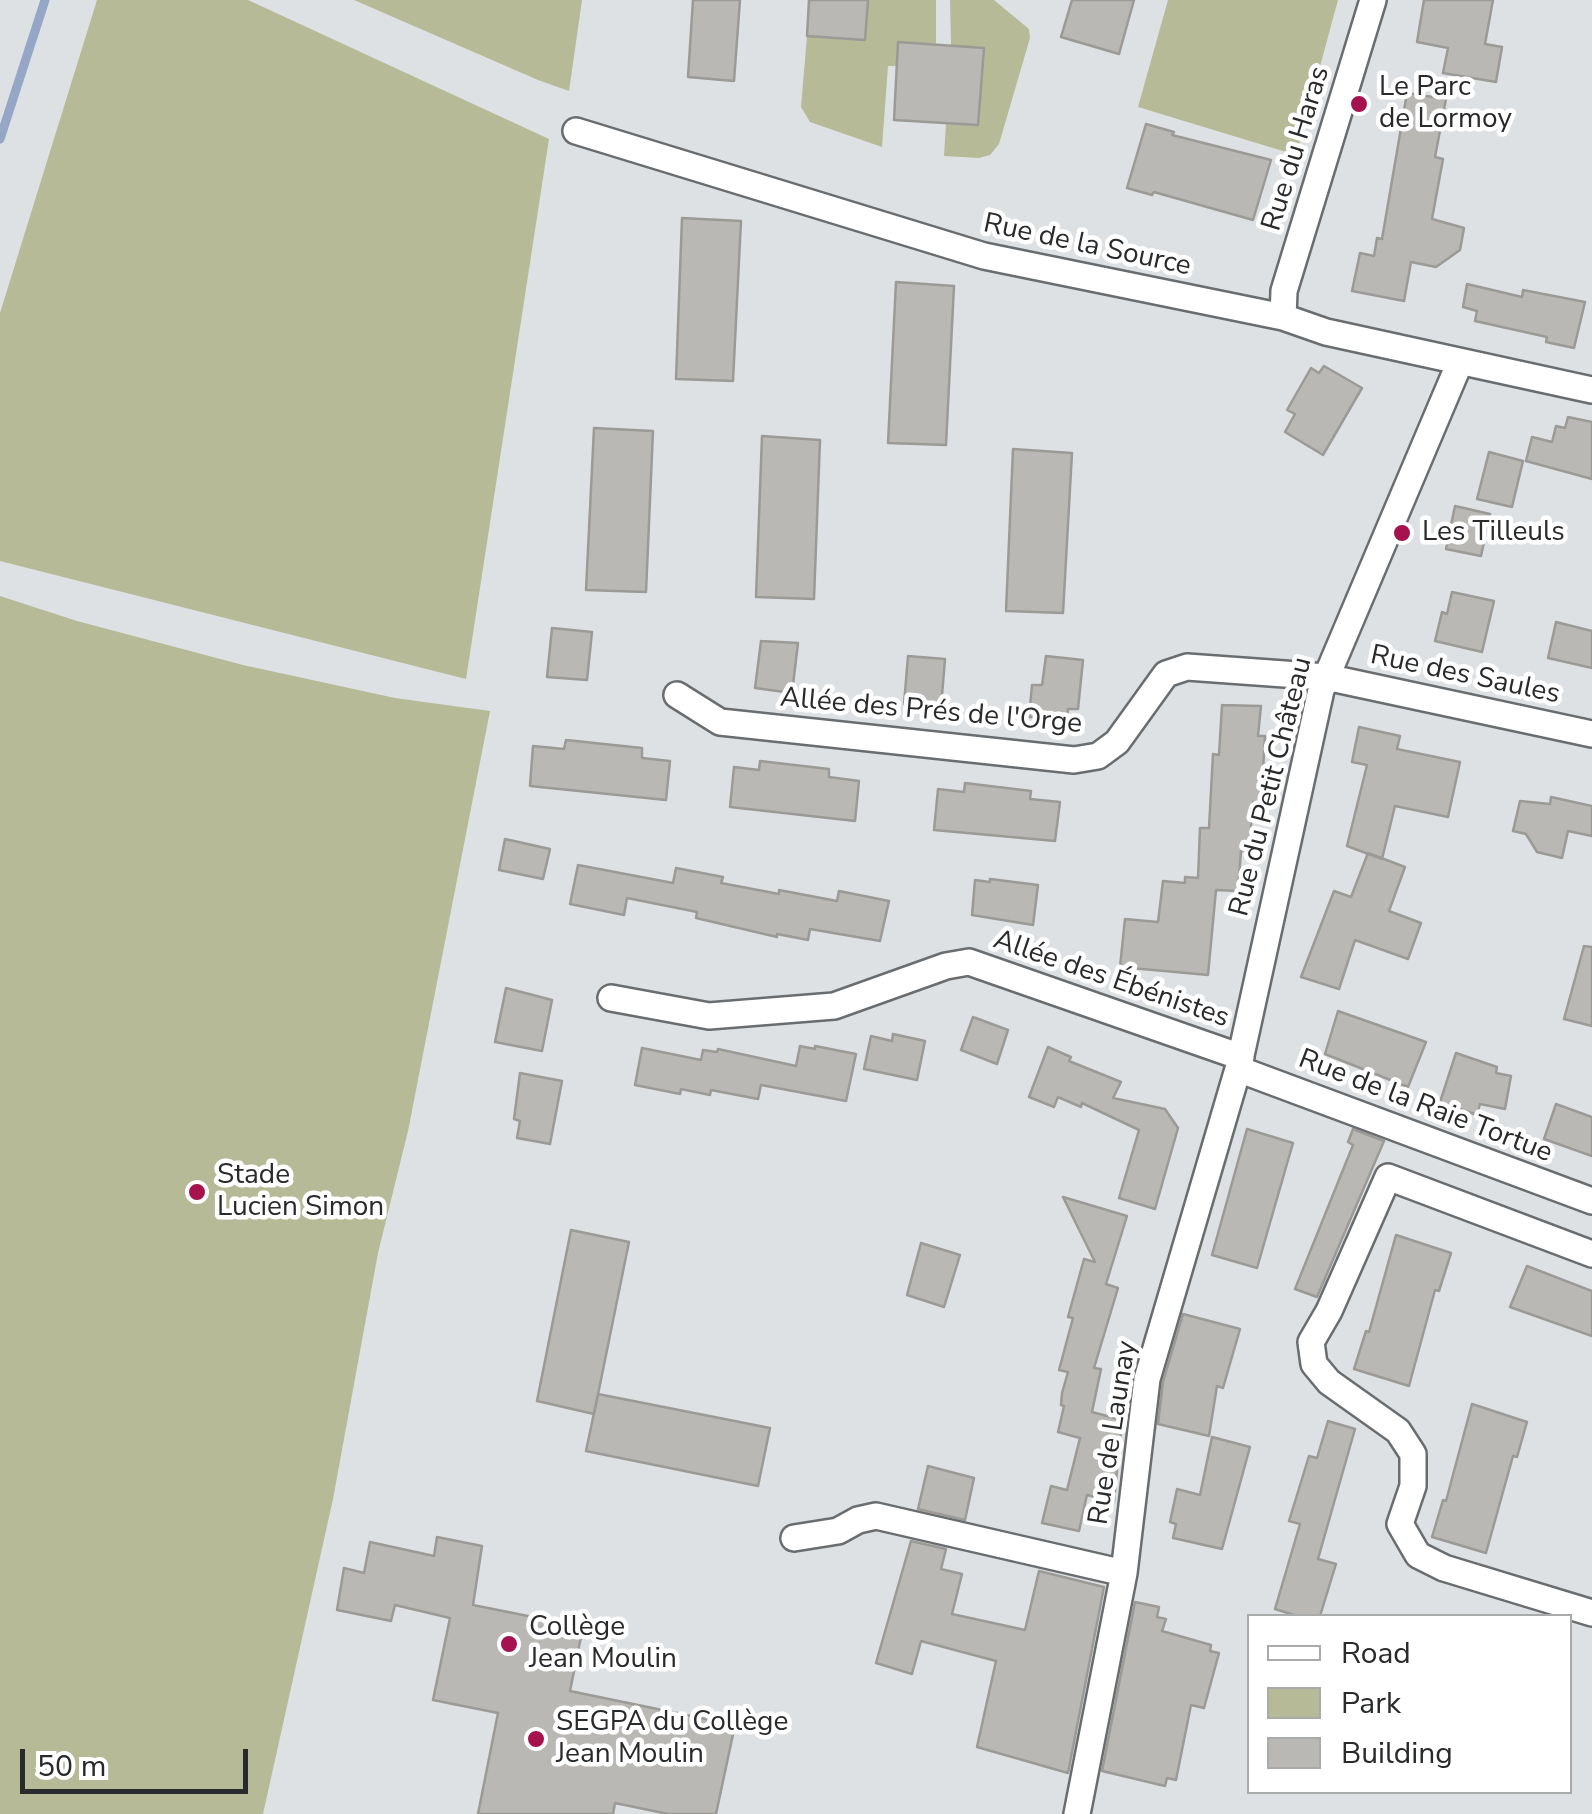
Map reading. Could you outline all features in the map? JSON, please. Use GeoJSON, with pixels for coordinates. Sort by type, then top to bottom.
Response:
{"type":"FeatureCollection","features":[{"type":"Feature","properties":{"kind":"street","name":"Rue du Haras"},"geometry":{"type":"LineString","coordinates":[[1283,317],[1284,292],[1373,0]]}},
{"type":"Feature","properties":{"kind":"street","name":"Rue de la Source"},"geometry":{"type":"LineString","coordinates":[[576,131],[984,256],[1283,317],[1326,332],[1592,390]]}},
{"type":"Feature","properties":{"kind":"street","name":"Rue du Petit Château"},"geometry":{"type":"LineString","coordinates":[[1239,1063],[1321,690],[1460,362]]}},
{"type":"Feature","properties":{"kind":"street","name":"Allée des Prés de l'Orge"},"geometry":{"type":"LineString","coordinates":[[677,695],[720,722],[1074,760],[1098,756],[1117,742],[1166,674],[1187,667],[1326,677]]}},
{"type":"Feature","properties":{"kind":"street","name":"Rue des Saules"},"geometry":{"type":"LineString","coordinates":[[1326,677],[1592,734]]}},
{"type":"Feature","properties":{"kind":"street","name":"Allée des Ébénistes"},"geometry":{"type":"LineString","coordinates":[[612,998],[709,1016],[834,1006],[946,966],[970,962],[1239,1063]]}},
{"type":"Feature","properties":{"kind":"street","name":"Rue de la Raie Tortue"},"geometry":{"type":"LineString","coordinates":[[1239,1063],[1592,1201]]}},
{"type":"Feature","properties":{"kind":"street","name":"Rue de Launay"},"geometry":{"type":"LineString","coordinates":[[1077,1814],[1124,1573],[1147,1379],[1239,1063]]}},
{"type":"Feature","properties":{"kind":"street"},"geometry":{"type":"LineString","coordinates":[[1592,1254],[1388,1178],[1330,1311],[1311,1342],[1314,1364],[1330,1382],[1398,1431],[1413,1454],[1413,1486],[1400,1524],[1418,1555],[1444,1568],[1592,1613]]}},
{"type":"Feature","properties":{"kind":"street"},"geometry":{"type":"LineString","coordinates":[[794,1538],[827,1534],[876,1516],[1124,1573]]}},
{"type":"Feature","properties":{"kind":"green space"},"geometry":{"type":"Polygon","coordinates":[[[97,0],[248,0],[549,139],[466,679],[0,561],[0,313],[97,0]]]}},
{"type":"Feature","properties":{"kind":"green space"},"geometry":{"type":"Polygon","coordinates":[[[354,0],[582,0],[569,91],[538,80],[354,0]]]}},
{"type":"Feature","properties":{"kind":"green space"},"geometry":{"type":"Polygon","coordinates":[[[868,0],[936,0],[936,44],[898,42],[897,66],[888,66],[882,147],[810,122],[801,107],[807,36],[865,40],[868,0]]]}},
{"type":"Feature","properties":{"kind":"green space"},"geometry":{"type":"Polygon","coordinates":[[[950,0],[994,0],[1029,29],[1030,38],[999,144],[990,155],[979,158],[944,156],[946,123],[984,48],[951,45],[950,0]]]}},
{"type":"Feature","properties":{"kind":"green space"},"geometry":{"type":"Polygon","coordinates":[[[1168,0],[1338,0],[1296,155],[1138,107],[1168,0]]]}},
{"type":"Feature","properties":{"kind":"green space","name":"Stade Lucien Simon"},"geometry":{"type":"Polygon","coordinates":[[[0,596],[77,621],[243,665],[395,698],[490,711],[408,1131],[378,1253],[333,1499],[263,1814],[0,1814],[0,596]]]}},
{"type":"Feature","properties":{"kind":"building"},"geometry":{"type":"Polygon","coordinates":[[[693,0],[740,0],[734,81],[688,77],[693,0]]]}},
{"type":"Feature","properties":{"kind":"building"},"geometry":{"type":"Polygon","coordinates":[[[809,0],[868,0],[865,40],[807,36],[809,0]]]}},
{"type":"Feature","properties":{"kind":"building"},"geometry":{"type":"Polygon","coordinates":[[[1072,0],[1134,0],[1119,54],[1061,37],[1072,0]]]}},
{"type":"Feature","properties":{"kind":"building"},"geometry":{"type":"Polygon","coordinates":[[[1424,0],[1493,0],[1485,44],[1502,47],[1496,82],[1443,73],[1448,48],[1417,42],[1424,0]]]}},
{"type":"Feature","properties":{"kind":"building"},"geometry":{"type":"Polygon","coordinates":[[[898,42],[984,48],[978,125],[894,120],[898,42]]]}},
{"type":"Feature","properties":{"kind":"building"},"geometry":{"type":"Polygon","coordinates":[[[1407,93],[1446,99],[1435,157],[1443,159],[1432,219],[1464,228],[1460,250],[1436,267],[1411,262],[1404,301],[1352,291],[1360,253],[1374,256],[1377,238],[1382,239],[1407,93]]]}},
{"type":"Feature","properties":{"kind":"building"},"geometry":{"type":"Polygon","coordinates":[[[1146,124],[1174,132],[1172,135],[1271,160],[1253,220],[1127,188],[1146,124]]]}},
{"type":"Feature","properties":{"kind":"building"},"geometry":{"type":"Polygon","coordinates":[[[682,218],[741,221],[733,381],[676,379],[682,218]]]}},
{"type":"Feature","properties":{"kind":"building"},"geometry":{"type":"Polygon","coordinates":[[[896,282],[954,286],[946,445],[888,443],[896,282]]]}},
{"type":"Feature","properties":{"kind":"building"},"geometry":{"type":"Polygon","coordinates":[[[1467,284],[1522,297],[1523,290],[1585,302],[1574,348],[1546,342],[1547,337],[1475,321],[1477,311],[1463,307],[1467,284]]]}},
{"type":"Feature","properties":{"kind":"building"},"geometry":{"type":"Polygon","coordinates":[[[1324,366],[1362,388],[1323,455],[1285,432],[1295,414],[1287,410],[1311,368],[1319,373],[1324,366]]]}},
{"type":"Feature","properties":{"kind":"building"},"geometry":{"type":"Polygon","coordinates":[[[1568,417],[1592,422],[1592,479],[1526,461],[1532,437],[1552,442],[1556,426],[1565,428],[1568,417]]]}},
{"type":"Feature","properties":{"kind":"building"},"geometry":{"type":"Polygon","coordinates":[[[594,428],[653,431],[646,592],[586,590],[594,428]]]}},
{"type":"Feature","properties":{"kind":"building"},"geometry":{"type":"Polygon","coordinates":[[[762,436],[820,440],[814,599],[756,597],[762,436]]]}},
{"type":"Feature","properties":{"kind":"building"},"geometry":{"type":"Polygon","coordinates":[[[1013,449],[1072,453],[1063,613],[1006,611],[1013,449]]]}},
{"type":"Feature","properties":{"kind":"building"},"geometry":{"type":"Polygon","coordinates":[[[1489,452],[1523,461],[1512,507],[1477,499],[1489,452]]]}},
{"type":"Feature","properties":{"kind":"building"},"geometry":{"type":"Polygon","coordinates":[[[1455,506],[1490,514],[1481,556],[1446,549],[1455,506]]]}},
{"type":"Feature","properties":{"kind":"building"},"geometry":{"type":"Polygon","coordinates":[[[1452,592],[1494,601],[1482,652],[1435,641],[1452,592]]]}},
{"type":"Feature","properties":{"kind":"building"},"geometry":{"type":"Polygon","coordinates":[[[1556,622],[1592,631],[1592,668],[1548,658],[1556,622]]]}},
{"type":"Feature","properties":{"kind":"building"},"geometry":{"type":"Polygon","coordinates":[[[552,628],[592,632],[587,680],[547,677],[552,628]]]}},
{"type":"Feature","properties":{"kind":"building"},"geometry":{"type":"Polygon","coordinates":[[[761,641],[798,643],[792,693],[755,688],[761,641]]]}},
{"type":"Feature","properties":{"kind":"building"},"geometry":{"type":"Polygon","coordinates":[[[908,656],[945,659],[941,708],[904,704],[908,656]]]}},
{"type":"Feature","properties":{"kind":"building"},"geometry":{"type":"Polygon","coordinates":[[[1046,656],[1083,660],[1078,709],[1068,709],[1067,721],[1029,717],[1032,685],[1042,685],[1046,656]]]}},
{"type":"Feature","properties":{"kind":"building"},"geometry":{"type":"Polygon","coordinates":[[[1222,705],[1261,706],[1258,736],[1265,736],[1261,803],[1253,802],[1249,851],[1241,851],[1238,891],[1216,890],[1208,975],[1120,967],[1125,919],[1158,922],[1163,881],[1185,883],[1185,877],[1198,878],[1200,828],[1209,828],[1213,754],[1219,755],[1222,705]]]}},
{"type":"Feature","properties":{"kind":"building"},"geometry":{"type":"Polygon","coordinates":[[[1359,727],[1400,736],[1397,749],[1460,762],[1448,817],[1395,806],[1382,859],[1347,846],[1367,765],[1352,762],[1359,727]]]}},
{"type":"Feature","properties":{"kind":"building"},"geometry":{"type":"Polygon","coordinates":[[[566,740],[642,748],[642,758],[670,761],[666,800],[530,786],[533,746],[564,749],[566,740]]]}},
{"type":"Feature","properties":{"kind":"building"},"geometry":{"type":"Polygon","coordinates":[[[760,761],[829,769],[829,777],[859,781],[855,821],[730,807],[734,767],[759,770],[760,761]]]}},
{"type":"Feature","properties":{"kind":"building"},"geometry":{"type":"Polygon","coordinates":[[[965,783],[1031,791],[1030,799],[1060,802],[1055,841],[934,830],[938,789],[964,792],[965,783]]]}},
{"type":"Feature","properties":{"kind":"building"},"geometry":{"type":"Polygon","coordinates":[[[1551,797],[1592,806],[1592,836],[1568,831],[1562,858],[1537,852],[1526,834],[1513,831],[1520,801],[1550,804],[1551,797]]]}},
{"type":"Feature","properties":{"kind":"building"},"geometry":{"type":"Polygon","coordinates":[[[505,839],[550,849],[543,879],[499,870],[505,839]]]}},
{"type":"Feature","properties":{"kind":"building"},"geometry":{"type":"Polygon","coordinates":[[[1368,853],[1405,867],[1389,911],[1421,923],[1408,959],[1355,940],[1339,989],[1301,977],[1334,891],[1351,897],[1368,853]]]}},
{"type":"Feature","properties":{"kind":"building"},"geometry":{"type":"Polygon","coordinates":[[[578,865],[673,883],[676,868],[723,877],[721,883],[779,894],[779,890],[837,901],[839,891],[889,901],[880,941],[810,929],[808,940],[777,937],[696,918],[697,912],[627,898],[624,915],[570,904],[578,865]]]}},
{"type":"Feature","properties":{"kind":"building"},"geometry":{"type":"Polygon","coordinates":[[[975,880],[1038,885],[1033,925],[972,915],[975,880]]]}},
{"type":"Feature","properties":{"kind":"building"},"geometry":{"type":"Polygon","coordinates":[[[1584,946],[1592,947],[1592,1026],[1564,1019],[1584,946]]]}},
{"type":"Feature","properties":{"kind":"building"},"geometry":{"type":"Polygon","coordinates":[[[506,988],[552,1000],[542,1051],[495,1042],[506,988]]]}},
{"type":"Feature","properties":{"kind":"building"},"geometry":{"type":"Polygon","coordinates":[[[1338,1011],[1426,1042],[1408,1087],[1325,1054],[1338,1011]]]}},
{"type":"Feature","properties":{"kind":"building"},"geometry":{"type":"Polygon","coordinates":[[[973,1017],[1008,1030],[997,1064],[961,1050],[973,1017]]]}},
{"type":"Feature","properties":{"kind":"building"},"geometry":{"type":"Polygon","coordinates":[[[893,1034],[925,1041],[917,1080],[864,1069],[871,1036],[892,1041],[893,1034]]]}},
{"type":"Feature","properties":{"kind":"building"},"geometry":{"type":"Polygon","coordinates":[[[800,1046],[856,1054],[846,1101],[761,1085],[758,1099],[711,1090],[710,1095],[681,1089],[680,1094],[635,1085],[642,1048],[701,1060],[703,1050],[718,1049],[796,1066],[800,1046]]]}},
{"type":"Feature","properties":{"kind":"building"},"geometry":{"type":"Polygon","coordinates":[[[1048,1047],[1071,1057],[1069,1061],[1121,1082],[1113,1098],[1165,1109],[1178,1128],[1155,1209],[1119,1198],[1139,1130],[1082,1103],[1081,1107],[1058,1097],[1054,1107],[1029,1097],[1048,1047]]]}},
{"type":"Feature","properties":{"kind":"building"},"geometry":{"type":"Polygon","coordinates":[[[1456,1053],[1497,1067],[1496,1073],[1511,1076],[1505,1109],[1480,1104],[1477,1115],[1440,1102],[1456,1053]]]}},
{"type":"Feature","properties":{"kind":"building"},"geometry":{"type":"Polygon","coordinates":[[[520,1073],[562,1081],[550,1144],[517,1138],[520,1121],[514,1119],[520,1073]]]}},
{"type":"Feature","properties":{"kind":"building"},"geometry":{"type":"Polygon","coordinates":[[[1556,1104],[1592,1117],[1592,1156],[1544,1139],[1556,1104]]]}},
{"type":"Feature","properties":{"kind":"building"},"geometry":{"type":"Polygon","coordinates":[[[1247,1129],[1293,1143],[1257,1268],[1212,1255],[1247,1129]]]}},
{"type":"Feature","properties":{"kind":"building"},"geometry":{"type":"Polygon","coordinates":[[[1353,1129],[1384,1141],[1317,1297],[1295,1289],[1353,1145],[1348,1142],[1353,1129]]]}},
{"type":"Feature","properties":{"kind":"building"},"geometry":{"type":"Polygon","coordinates":[[[1063,1197],[1127,1216],[1106,1284],[1118,1288],[1094,1368],[1101,1369],[1092,1412],[1122,1420],[1114,1502],[1087,1495],[1079,1531],[1042,1523],[1051,1486],[1067,1490],[1080,1438],[1058,1432],[1068,1372],[1059,1370],[1084,1259],[1095,1262],[1063,1197]]]}},
{"type":"Feature","properties":{"kind":"building"},"geometry":{"type":"Polygon","coordinates":[[[571,1230],[629,1242],[594,1414],[537,1401],[571,1230]]]}},
{"type":"Feature","properties":{"kind":"building"},"geometry":{"type":"Polygon","coordinates":[[[1396,1235],[1451,1253],[1439,1291],[1435,1290],[1409,1386],[1354,1369],[1366,1331],[1369,1332],[1396,1235]]]}},
{"type":"Feature","properties":{"kind":"building"},"geometry":{"type":"Polygon","coordinates":[[[921,1243],[960,1255],[944,1307],[907,1295],[921,1243]]]}},
{"type":"Feature","properties":{"kind":"building"},"geometry":{"type":"Polygon","coordinates":[[[1527,1266],[1592,1291],[1592,1336],[1510,1307],[1527,1266]]]}},
{"type":"Feature","properties":{"kind":"building"},"geometry":{"type":"Polygon","coordinates":[[[1183,1314],[1240,1329],[1223,1388],[1217,1386],[1209,1436],[1158,1424],[1163,1382],[1183,1314]]]}},
{"type":"Feature","properties":{"kind":"building"},"geometry":{"type":"Polygon","coordinates":[[[598,1394],[770,1428],[758,1486],[586,1451],[598,1394]]]}},
{"type":"Feature","properties":{"kind":"building"},"geometry":{"type":"Polygon","coordinates":[[[1472,1404],[1527,1422],[1517,1457],[1513,1456],[1486,1553],[1432,1537],[1443,1500],[1446,1501],[1472,1404]]]}},
{"type":"Feature","properties":{"kind":"building"},"geometry":{"type":"Polygon","coordinates":[[[1328,1421],[1355,1429],[1318,1559],[1336,1564],[1321,1614],[1291,1614],[1275,1609],[1300,1524],[1289,1521],[1309,1456],[1317,1458],[1328,1421]]]}},
{"type":"Feature","properties":{"kind":"building"},"geometry":{"type":"Polygon","coordinates":[[[1212,1437],[1250,1447],[1222,1549],[1173,1538],[1176,1524],[1170,1522],[1177,1489],[1200,1495],[1212,1437]]]}},
{"type":"Feature","properties":{"kind":"building"},"geometry":{"type":"Polygon","coordinates":[[[928,1466],[974,1478],[965,1520],[918,1509],[928,1466]]]}},
{"type":"Feature","properties":{"kind":"building"},"geometry":{"type":"Polygon","coordinates":[[[437,1537],[482,1546],[473,1605],[583,1627],[570,1691],[735,1725],[716,1814],[668,1814],[615,1803],[613,1814],[478,1814],[498,1713],[433,1700],[450,1618],[395,1605],[391,1621],[337,1610],[344,1568],[364,1573],[370,1542],[434,1556],[437,1537]]]}},
{"type":"Feature","properties":{"kind":"building"},"geometry":{"type":"Polygon","coordinates":[[[911,1541],[946,1549],[941,1569],[962,1574],[952,1614],[1025,1630],[1039,1571],[1104,1587],[1068,1773],[977,1747],[996,1661],[921,1641],[912,1674],[876,1663],[911,1541]]]}},
{"type":"Feature","properties":{"kind":"building"},"geometry":{"type":"Polygon","coordinates":[[[1135,1602],[1159,1607],[1157,1617],[1166,1619],[1162,1631],[1211,1645],[1210,1651],[1219,1653],[1204,1708],[1191,1705],[1176,1780],[1167,1778],[1165,1786],[1102,1771],[1135,1602]]]}},
{"type":"Feature","properties":{"kind":"waterway"},"geometry":{"type":"LineString","coordinates":[[0,139],[45,0]]}},
{"type":"Feature","properties":{"kind":"place","name":"Le Parc de Lormoy"},"geometry":{"type":"Point","coordinates":[1359,104]}},
{"type":"Feature","properties":{"kind":"place","name":"Les Tilleuls"},"geometry":{"type":"Point","coordinates":[1402,533]}},
{"type":"Feature","properties":{"kind":"place","name":"Stade Lucien Simon"},"geometry":{"type":"Point","coordinates":[197,1192]}},
{"type":"Feature","properties":{"kind":"place","name":"Collège Jean Moulin"},"geometry":{"type":"Point","coordinates":[509,1644]}},
{"type":"Feature","properties":{"kind":"place","name":"SEGPA du Collège Jean Moulin"},"geometry":{"type":"Point","coordinates":[536,1739]}}]}
